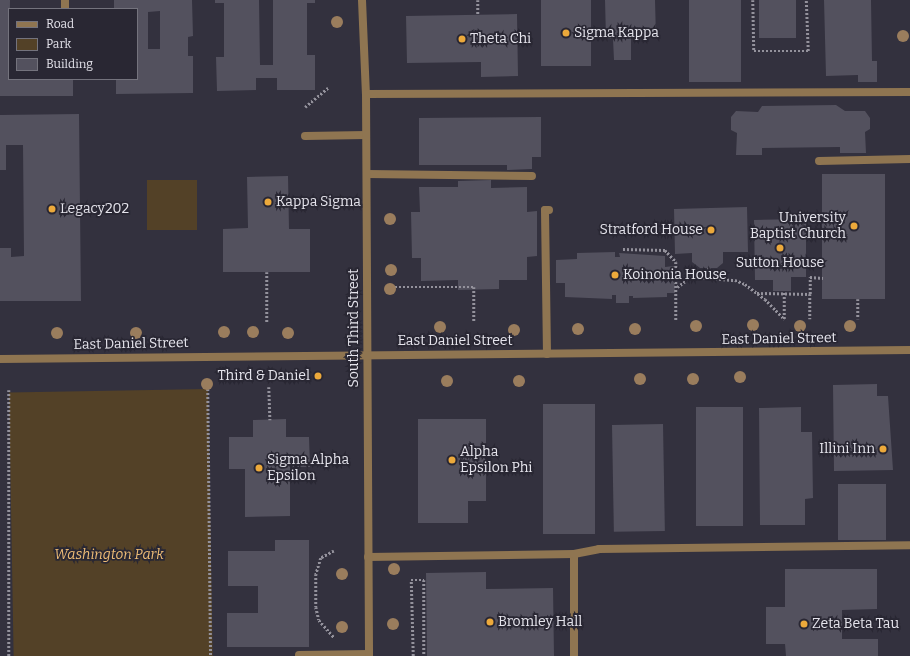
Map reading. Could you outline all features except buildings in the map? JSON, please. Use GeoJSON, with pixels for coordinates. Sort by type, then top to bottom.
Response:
{"type":"FeatureCollection","features":[{"type":"Feature","properties":{"kind":"street","name":"South Third Street"},"geometry":{"type":"LineString","coordinates":[[362,0],[366,94],[369,655]]}},
{"type":"Feature","properties":{"kind":"street"},"geometry":{"type":"LineString","coordinates":[[366,94],[910,92]]}},
{"type":"Feature","properties":{"kind":"street"},"geometry":{"type":"LineString","coordinates":[[305,136],[366,135]]}},
{"type":"Feature","properties":{"kind":"street"},"geometry":{"type":"LineString","coordinates":[[819,161],[910,159]]}},
{"type":"Feature","properties":{"kind":"street"},"geometry":{"type":"LineString","coordinates":[[366,174],[532,176]]}},
{"type":"Feature","properties":{"kind":"street"},"geometry":{"type":"LineString","coordinates":[[547,354],[545,210],[549,210]]}},
{"type":"Feature","properties":{"kind":"street","name":"East Daniel Street"},"geometry":{"type":"LineString","coordinates":[[0,359],[367,354],[547,354],[910,350]]}},
{"type":"Feature","properties":{"kind":"street"},"geometry":{"type":"LineString","coordinates":[[368,557],[574,554],[599,549],[910,545]]}},
{"type":"Feature","properties":{"kind":"street"},"geometry":{"type":"LineString","coordinates":[[574,554],[574,656]]}},
{"type":"Feature","properties":{"kind":"street"},"geometry":{"type":"LineString","coordinates":[[299,655],[369,655]]}},
{"type":"Feature","properties":{"kind":"path"},"geometry":{"type":"LineString","coordinates":[[478,0],[478,14]]}},
{"type":"Feature","properties":{"kind":"path"},"geometry":{"type":"LineString","coordinates":[[753,0],[754,51],[808,51],[806,0]]}},
{"type":"Feature","properties":{"kind":"path"},"geometry":{"type":"LineString","coordinates":[[305,107],[328,88]]}},
{"type":"Feature","properties":{"kind":"path"},"geometry":{"type":"LineString","coordinates":[[622,249],[665,250],[676,262],[676,320]]}},
{"type":"Feature","properties":{"kind":"path"},"geometry":{"type":"LineString","coordinates":[[709,268],[709,277]]}},
{"type":"Feature","properties":{"kind":"path"},"geometry":{"type":"LineString","coordinates":[[267,272],[267,323]]}},
{"type":"Feature","properties":{"kind":"path"},"geometry":{"type":"LineString","coordinates":[[677,287],[690,278],[709,277],[735,280],[745,284],[757,293],[784,319],[784,292]]}},
{"type":"Feature","properties":{"kind":"path"},"geometry":{"type":"LineString","coordinates":[[810,319],[810,277],[823,278]]}},
{"type":"Feature","properties":{"kind":"path"},"geometry":{"type":"LineString","coordinates":[[394,286],[474,286],[474,321]]}},
{"type":"Feature","properties":{"kind":"path"},"geometry":{"type":"LineString","coordinates":[[757,293],[784,292],[810,294]]}},
{"type":"Feature","properties":{"kind":"path"},"geometry":{"type":"LineString","coordinates":[[858,299],[858,319]]}},
{"type":"Feature","properties":{"kind":"path"},"geometry":{"type":"LineString","coordinates":[[269,387],[270,420]]}},
{"type":"Feature","properties":{"kind":"path"},"geometry":{"type":"LineString","coordinates":[[208,389],[211,656]]}},
{"type":"Feature","properties":{"kind":"path"},"geometry":{"type":"LineString","coordinates":[[9,390],[9,656]]}},
{"type":"Feature","properties":{"kind":"path"},"geometry":{"type":"LineString","coordinates":[[334,551],[321,558],[318,568],[316,607],[319,620],[334,637]]}},
{"type":"Feature","properties":{"kind":"path"},"geometry":{"type":"LineString","coordinates":[[413,656],[412,580],[424,580],[424,656]]}},
{"type":"Feature","properties":{"kind":"green space"},"geometry":{"type":"Polygon","coordinates":[[[147,180],[197,180],[197,230],[147,230],[147,180]]]}},
{"type":"Feature","properties":{"kind":"green space","name":"Washington Park"},"geometry":{"type":"Polygon","coordinates":[[[208,389],[213,656],[14,656],[9,392],[208,389]]]}},
{"type":"Feature","properties":{"kind":"place","name":"Sigma Kappa"},"geometry":{"type":"Point","coordinates":[566,33]}},
{"type":"Feature","properties":{"kind":"place","name":"Theta Chi"},"geometry":{"type":"Point","coordinates":[462,39]}},
{"type":"Feature","properties":{"kind":"place","name":"Kappa Sigma"},"geometry":{"type":"Point","coordinates":[268,202]}},
{"type":"Feature","properties":{"kind":"place","name":"Legacy202"},"geometry":{"type":"Point","coordinates":[52,209]}},
{"type":"Feature","properties":{"kind":"place","name":"University Baptist Church"},"geometry":{"type":"Point","coordinates":[854,226]}},
{"type":"Feature","properties":{"kind":"place","name":"Stratford House"},"geometry":{"type":"Point","coordinates":[711,230]}},
{"type":"Feature","properties":{"kind":"place","name":"Sutton House"},"geometry":{"type":"Point","coordinates":[780,248]}},
{"type":"Feature","properties":{"kind":"place","name":"Koinonia House"},"geometry":{"type":"Point","coordinates":[615,275]}},
{"type":"Feature","properties":{"kind":"place","name":"Third & Daniel"},"geometry":{"type":"Point","coordinates":[318,376]}},
{"type":"Feature","properties":{"kind":"place","name":"Illini Inn"},"geometry":{"type":"Point","coordinates":[883,449]}},
{"type":"Feature","properties":{"kind":"place","name":"Alpha Epsilon Phi"},"geometry":{"type":"Point","coordinates":[452,460]}},
{"type":"Feature","properties":{"kind":"place","name":"Sigma Alpha Epsilon"},"geometry":{"type":"Point","coordinates":[259,468]}},
{"type":"Feature","properties":{"kind":"place","name":"Bromley Hall"},"geometry":{"type":"Point","coordinates":[490,622]}},
{"type":"Feature","properties":{"kind":"place","name":"Zeta Beta Tau"},"geometry":{"type":"Point","coordinates":[804,624]}}]}
